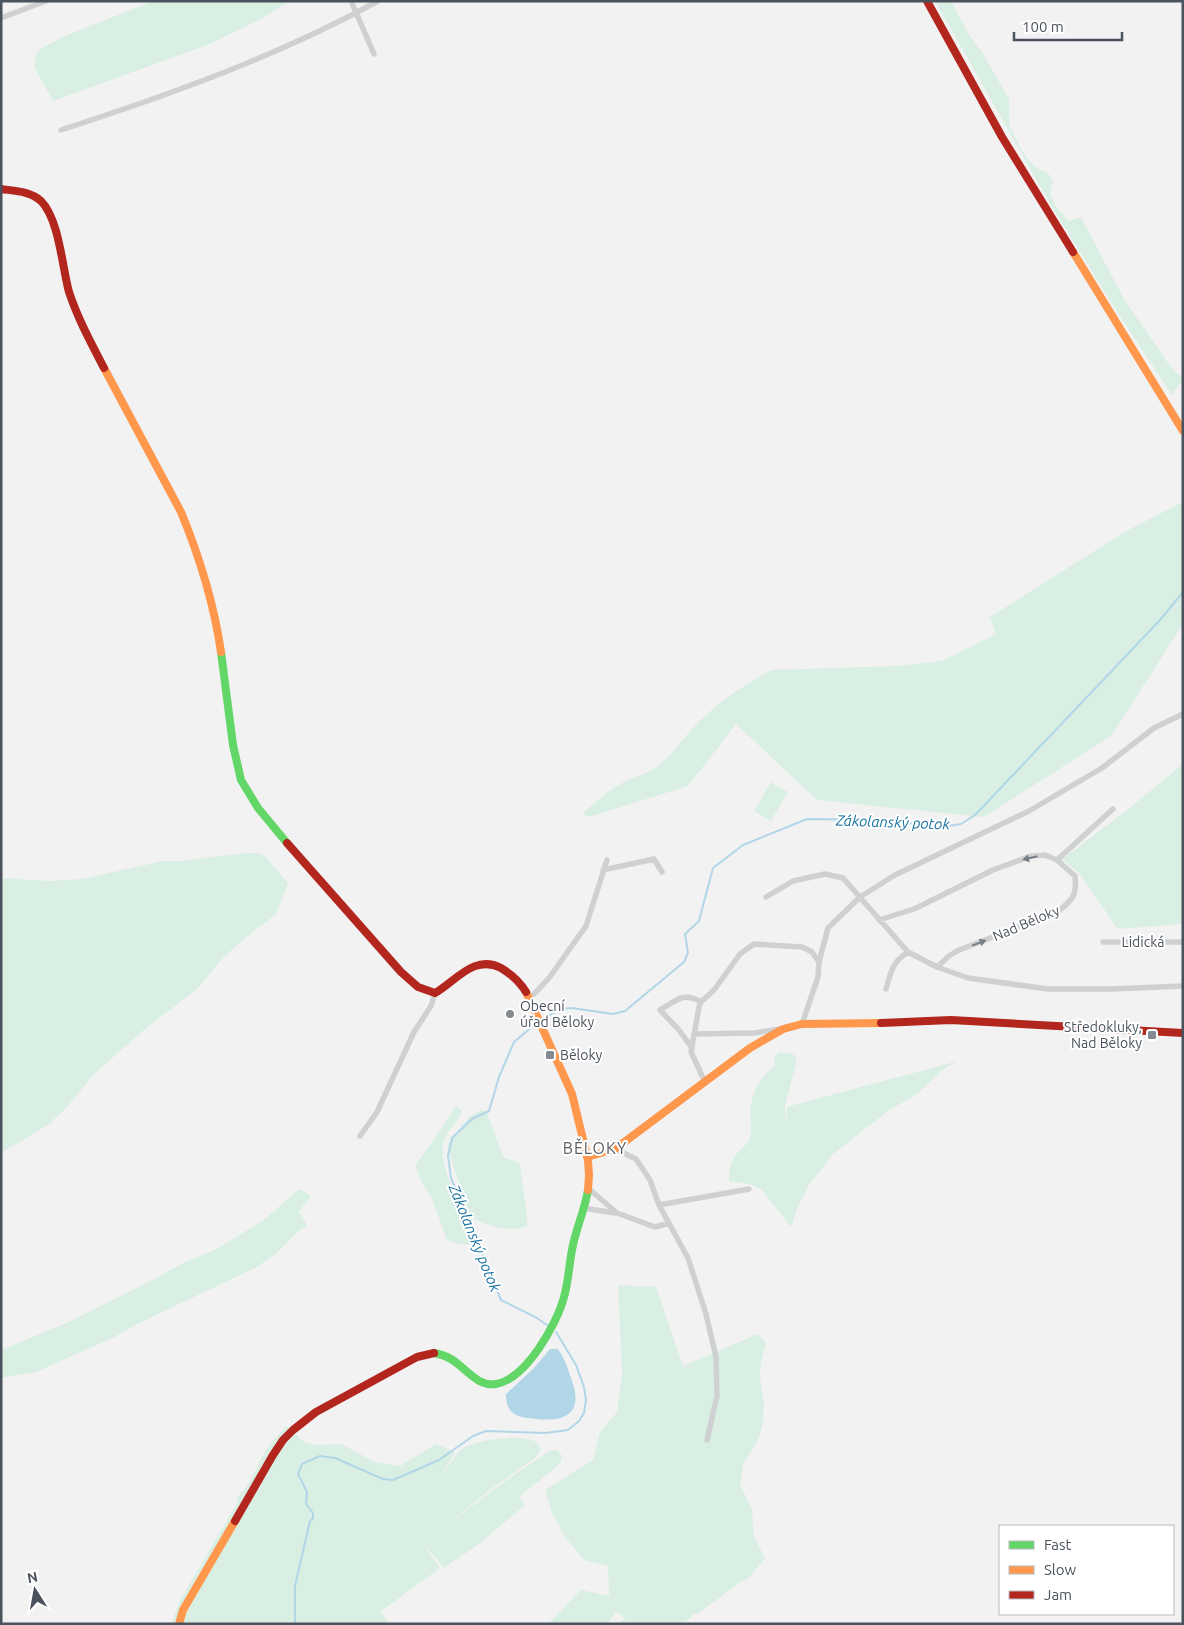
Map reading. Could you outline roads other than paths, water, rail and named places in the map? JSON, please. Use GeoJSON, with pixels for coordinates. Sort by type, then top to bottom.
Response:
{"type":"FeatureCollection","features":[{"type":"Feature","properties":{"kind":"street"},"geometry":{"type":"LineString","coordinates":[[1,18],[46,1]]}},
{"type":"Feature","properties":{"kind":"street"},"geometry":{"type":"LineString","coordinates":[[350,1],[374,54]]}},
{"type":"Feature","properties":{"kind":"street"},"geometry":{"type":"LineString","coordinates":[[61,130],[144,103],[254,61],[378,1]]}},
{"type":"Feature","properties":{"kind":"street"},"geometry":{"type":"LineString","coordinates":[[927,1],[1002,137],[1183,431]]}},
{"type":"Feature","properties":{"kind":"street"},"geometry":{"type":"LineString","coordinates":[[1,189],[26,192],[37,198],[42,202],[53,221],[69,291],[82,327],[181,512],[194,542],[208,585],[216,622],[235,756],[241,780],[246,789],[260,811],[278,833],[401,972],[418,987],[435,992],[449,985],[474,965],[486,963],[500,968],[519,981],[540,1021],[572,1093],[587,1157],[588,1188],[572,1245],[564,1297],[552,1326],[521,1370],[508,1380],[489,1385],[479,1382],[455,1361],[445,1355],[430,1353],[417,1357],[316,1412],[293,1430],[273,1455],[183,1610],[179,1624]]}},
{"type":"Feature","properties":{"kind":"street"},"geometry":{"type":"LineString","coordinates":[[802,1024],[818,977],[819,962],[828,928],[860,897],[895,875],[1029,811],[1102,768],[1154,728],[1183,714]]}},
{"type":"Feature","properties":{"kind":"street"},"geometry":{"type":"LineString","coordinates":[[880,920],[914,909],[993,870],[1030,856],[1045,855],[1057,860],[1113,809]]}},
{"type":"Feature","properties":{"kind":"street"},"geometry":{"type":"LineString","coordinates":[[603,870],[654,859],[662,872]]}},
{"type":"Feature","properties":{"kind":"street"},"geometry":{"type":"LineString","coordinates":[[529,998],[549,978],[586,926],[607,860]]}},
{"type":"Feature","properties":{"kind":"street","name":"Nad Běloky"},"geometry":{"type":"LineString","coordinates":[[937,967],[949,956],[957,952],[1059,911],[1072,900],[1076,889],[1075,876],[1057,860]]}},
{"type":"Feature","properties":{"kind":"street"},"geometry":{"type":"LineString","coordinates":[[766,897],[793,881],[825,874],[843,878],[908,952],[937,967],[968,978],[1048,989],[1183,986]]}},
{"type":"Feature","properties":{"kind":"street","name":"Lidická"},"geometry":{"type":"LineString","coordinates":[[1103,942],[1183,942]]}},
{"type":"Feature","properties":{"kind":"street"},"geometry":{"type":"LineString","coordinates":[[705,1082],[694,1058],[692,1048],[701,1002],[714,990],[740,954],[754,944],[802,947],[812,952],[819,962]]}},
{"type":"Feature","properties":{"kind":"street"},"geometry":{"type":"LineString","coordinates":[[886,989],[892,966],[900,957],[908,952]]}},
{"type":"Feature","properties":{"kind":"street"},"geometry":{"type":"LineString","coordinates":[[360,1136],[377,1112],[414,1032],[431,1006],[435,992]]}},
{"type":"Feature","properties":{"kind":"street"},"geometry":{"type":"LineString","coordinates":[[692,1048],[679,1030],[660,1010],[685,996],[695,998],[701,1002]]}},
{"type":"Feature","properties":{"kind":"street"},"geometry":{"type":"LineString","coordinates":[[694,1034],[754,1033],[802,1024],[858,1024],[951,1020],[1183,1033]]}},
{"type":"Feature","properties":{"kind":"street"},"geometry":{"type":"LineString","coordinates":[[587,1157],[616,1148],[750,1048],[783,1029]]}},
{"type":"Feature","properties":{"kind":"street"},"geometry":{"type":"LineString","coordinates":[[616,1148],[636,1159],[650,1180],[659,1205],[688,1258],[706,1314],[716,1358],[717,1396],[707,1440]]}},
{"type":"Feature","properties":{"kind":"street"},"geometry":{"type":"LineString","coordinates":[[588,1188],[617,1213]]}},
{"type":"Feature","properties":{"kind":"street"},"geometry":{"type":"LineString","coordinates":[[659,1205],[749,1189]]}},
{"type":"Feature","properties":{"kind":"street"},"geometry":{"type":"LineString","coordinates":[[583,1208],[617,1213],[655,1227],[669,1223]]}},
{"type":"Feature","properties":{"kind":"water"},"geometry":{"type":"Polygon","coordinates":[[[550,1349],[558,1349],[566,1364],[575,1392],[574,1407],[570,1413],[557,1419],[537,1419],[517,1415],[509,1408],[506,1394],[534,1368],[550,1349]]]}},
{"type":"Feature","properties":{"kind":"waterway","name":"Zákolanský potok"},"geometry":{"type":"LineString","coordinates":[[542,1019],[561,1009],[572,1008],[613,1014],[625,1011],[684,962],[688,953],[685,934],[699,921],[713,868],[743,845],[807,819],[881,820],[941,827],[961,824],[975,815],[1160,620],[1183,592]]}},
{"type":"Feature","properties":{"kind":"waterway","name":"Zákolanský potok"},"geometry":{"type":"LineString","coordinates":[[538,1022],[514,1042],[499,1077],[489,1111],[472,1119],[452,1138],[448,1156],[451,1178],[501,1300],[547,1325]]}},
{"type":"Feature","properties":{"kind":"waterway","name":"Zákolanský potok"},"geometry":{"type":"LineString","coordinates":[[295,1624],[295,1586],[310,1521],[313,1518],[313,1513],[306,1504],[307,1492],[298,1474],[302,1464],[320,1456],[335,1458],[383,1479],[393,1480],[439,1460],[473,1436],[486,1431],[545,1433],[568,1430],[579,1421],[584,1413],[586,1400],[584,1387],[576,1365],[556,1332]]}},
{"type":"Feature","properties":{"kind":"place","name":"Obecní úřad Běloky"},"geometry":{"type":"Point","coordinates":[510,1014]}},
{"type":"Feature","properties":{"kind":"place","name":"Středokluky, Nad Běloky"},"geometry":{"type":"Point","coordinates":[1152,1035]}},
{"type":"Feature","properties":{"kind":"place","name":"Běloky"},"geometry":{"type":"Point","coordinates":[550,1055]}},
{"type":"Feature","properties":{"kind":"district","name":"BĚLOKY"},"geometry":{"type":"Point","coordinates":[595,1148]}}]}
